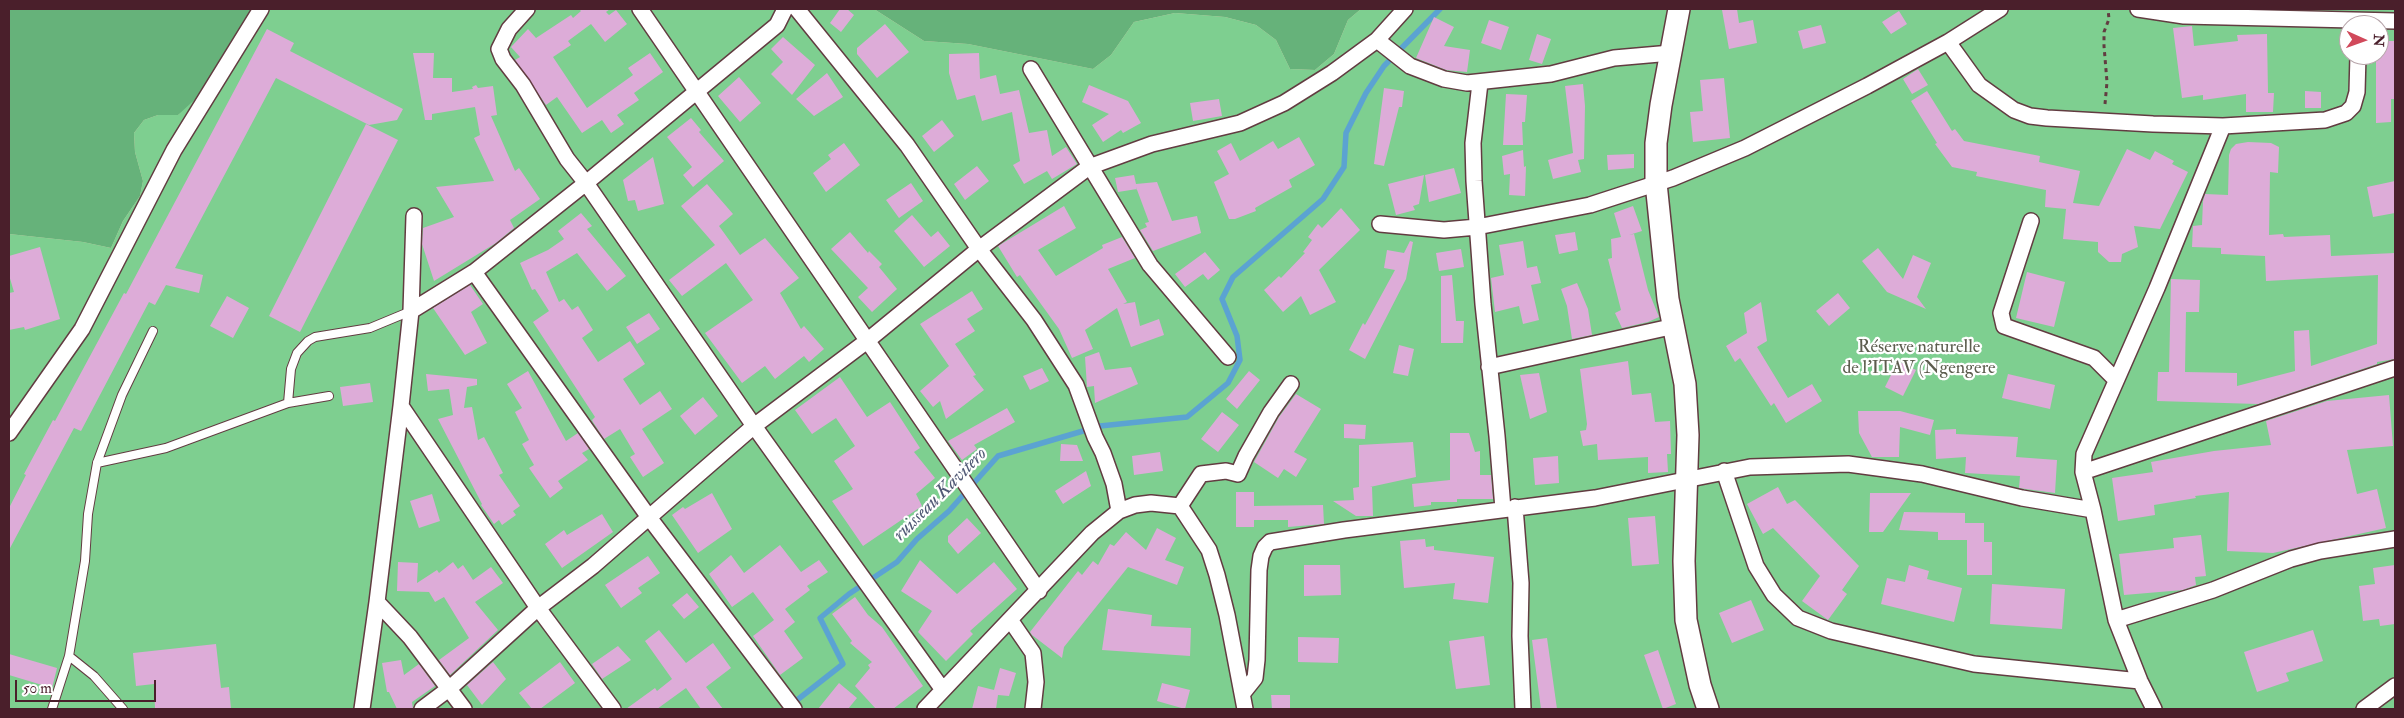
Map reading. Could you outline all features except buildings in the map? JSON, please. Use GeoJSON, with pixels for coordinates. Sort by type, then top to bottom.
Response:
{"type":"FeatureCollection","features":[{"type":"Feature","properties":{"kind":"street"},"geometry":{"type":"LineString","coordinates":[[9,433],[82,329],[174,150],[261,9]]}},
{"type":"Feature","properties":{"kind":"street"},"geometry":{"type":"LineString","coordinates":[[528,9],[509,29],[499,49],[503,59],[523,85],[567,159],[586,183],[754,426],[943,690]]}},
{"type":"Feature","properties":{"kind":"street"},"geometry":{"type":"LineString","coordinates":[[640,9],[1039,591]]}},
{"type":"Feature","properties":{"kind":"street"},"geometry":{"type":"LineString","coordinates":[[410,310],[474,272],[586,183],[777,24],[785,9]]}},
{"type":"Feature","properties":{"kind":"street"},"geometry":{"type":"LineString","coordinates":[[797,9],[906,145],[979,249],[1034,320],[1076,385],[1114,484],[1119,511]]}},
{"type":"Feature","properties":{"kind":"street"},"geometry":{"type":"LineString","coordinates":[[422,709],[450,688],[538,608],[593,566],[648,516],[754,426],[866,341],[979,249],[1089,168],[1152,144],[1240,123],[1284,103],[1332,73],[1377,40],[1405,9]]}},
{"type":"Feature","properties":{"kind":"street"},"geometry":{"type":"LineString","coordinates":[[1680,9],[1660,115],[1656,183],[1668,299],[1675,326],[1684,384],[1688,434],[1685,481],[1686,620],[1700,685],[1708,709]]}},
{"type":"Feature","properties":{"kind":"street"},"geometry":{"type":"LineString","coordinates":[[1380,224],[1444,230],[1478,227],[1590,206],[1673,178],[1745,148],[1867,86],[1948,42],[2000,9]]}},
{"type":"Feature","properties":{"kind":"street"},"geometry":{"type":"LineString","coordinates":[[2138,9],[2184,16],[2339,22]]}},
{"type":"Feature","properties":{"kind":"street"},"geometry":{"type":"LineString","coordinates":[[1377,40],[1410,66],[1444,79],[1480,84],[1551,74],[1614,58],[1671,53]]}},
{"type":"Feature","properties":{"kind":"street"},"geometry":{"type":"LineString","coordinates":[[1948,42],[1979,85],[2014,110],[2030,116],[2047,118],[2223,126],[2325,120],[2346,113],[2353,106],[2357,65]]}},
{"type":"Feature","properties":{"kind":"street"},"geometry":{"type":"LineString","coordinates":[[1031,69],[1089,168],[1150,265],[1228,357]]}},
{"type":"Feature","properties":{"kind":"street"},"geometry":{"type":"LineString","coordinates":[[1480,84],[1473,143],[1478,227],[1488,367],[1497,436],[1521,583],[1520,636],[1523,709]]}},
{"type":"Feature","properties":{"kind":"street"},"geometry":{"type":"LineString","coordinates":[[2154,709],[2140,681],[2116,620],[2083,472],[2084,454],[2156,288],[2223,126]]}},
{"type":"Feature","properties":{"kind":"street"},"geometry":{"type":"LineString","coordinates":[[362,709],[401,406],[410,310],[414,216]]}},
{"type":"Feature","properties":{"kind":"street"},"geometry":{"type":"LineString","coordinates":[[2031,221],[2001,313],[2004,326],[2094,358],[2115,380]]}},
{"type":"Feature","properties":{"kind":"street"},"geometry":{"type":"LineString","coordinates":[[474,272],[648,516],[794,709]]}},
{"type":"Feature","properties":{"kind":"street"},"geometry":{"type":"LineString","coordinates":[[1488,367],[1675,326]]}},
{"type":"Feature","properties":{"kind":"street"},"geometry":{"type":"LineString","coordinates":[[2083,472],[2395,368]]}},
{"type":"Feature","properties":{"kind":"street"},"geometry":{"type":"LineString","coordinates":[[1180,506],[1201,474],[1226,471],[1238,474],[1271,412],[1291,384]]}},
{"type":"Feature","properties":{"kind":"street"},"geometry":{"type":"LineString","coordinates":[[401,406],[538,608],[613,709]]}},
{"type":"Feature","properties":{"kind":"street"},"geometry":{"type":"LineString","coordinates":[[1243,692],[1254,678],[1257,660],[1259,570],[1261,556],[1265,547],[1270,542],[1344,530],[1466,516],[1509,508],[1595,498],[1637,488],[1685,481],[1724,471],[1750,467],[1848,464],[1922,474],[2022,498],[2093,510]]}},
{"type":"Feature","properties":{"kind":"street"},"geometry":{"type":"LineString","coordinates":[[1724,471],[1756,566],[1774,595],[1798,618],[1831,630],[1974,664],[2140,681]]}},
{"type":"Feature","properties":{"kind":"street"},"geometry":{"type":"LineString","coordinates":[[925,709],[964,666],[1011,621],[1070,554],[1119,511],[1135,505],[1151,503],[1180,506]]}},
{"type":"Feature","properties":{"kind":"street"},"geometry":{"type":"LineString","coordinates":[[1180,506],[1209,550],[1215,566],[1243,692],[1245,709]]}},
{"type":"Feature","properties":{"kind":"street"},"geometry":{"type":"LineString","coordinates":[[2116,620],[2213,590],[2310,554],[2395,539]]}},
{"type":"Feature","properties":{"kind":"street"},"geometry":{"type":"LineString","coordinates":[[377,602],[410,637],[464,709]]}},
{"type":"Feature","properties":{"kind":"street"},"geometry":{"type":"LineString","coordinates":[[1011,621],[1033,653],[1036,682],[1033,709]]}},
{"type":"Feature","properties":{"kind":"street"},"geometry":{"type":"LineString","coordinates":[[2364,709],[2395,686]]}},
{"type":"Feature","properties":{"kind":"lane"},"geometry":{"type":"LineString","coordinates":[[288,403],[291,369],[297,352],[308,341],[315,337],[370,328],[410,310]]}},
{"type":"Feature","properties":{"kind":"lane"},"geometry":{"type":"LineString","coordinates":[[52,709],[69,656],[85,561],[88,514],[98,464],[122,395],[153,330]]}},
{"type":"Feature","properties":{"kind":"lane"},"geometry":{"type":"LineString","coordinates":[[98,464],[166,448],[288,403],[329,396]]}},
{"type":"Feature","properties":{"kind":"lane"},"geometry":{"type":"LineString","coordinates":[[69,656],[105,687],[123,709]]}},
{"type":"Feature","properties":{"kind":"path"},"geometry":{"type":"LineString","coordinates":[[2103,121],[2107,82],[2104,32],[2109,19],[2108,9]]}},
{"type":"Feature","properties":{"kind":"green space"},"geometry":{"type":"Polygon","coordinates":[[[9,9],[260,9],[216,80],[178,115],[158,115],[144,120],[134,133],[135,152],[143,181],[140,196],[123,221],[111,248],[83,242],[9,234],[9,9]]]}},
{"type":"Feature","properties":{"kind":"green space","name":"Réserve naturelle de l'ITAV (Ngengere"},"geometry":{"type":"Polygon","coordinates":[[[260,9],[874,9],[924,41],[968,44],[1093,69],[1111,55],[1134,22],[1175,13],[1225,17],[1256,25],[1276,40],[1290,69],[1315,70],[1334,54],[1348,20],[1361,9],[2395,9],[2395,709],[9,709],[9,234],[83,242],[111,248],[123,221],[140,196],[143,181],[135,152],[134,133],[144,120],[158,115],[178,115],[260,9]]]}},
{"type":"Feature","properties":{"kind":"green space"},"geometry":{"type":"Polygon","coordinates":[[[874,9],[1361,9],[1348,20],[1334,54],[1315,70],[1290,69],[1276,40],[1256,25],[1225,17],[1175,13],[1134,22],[1111,55],[1093,69],[968,44],[924,41],[874,9]]]}},
{"type":"Feature","properties":{"kind":"waterway","name":"ruisseau Kavitero"},"geometry":{"type":"LineString","coordinates":[[792,704],[843,664],[820,618],[849,594],[897,562],[917,539],[949,511],[998,456],[1100,426],[1187,417],[1228,383],[1240,360],[1237,336],[1222,299],[1233,277],[1323,199],[1344,167],[1346,133],[1366,93],[1384,66],[1440,9]]}}]}
